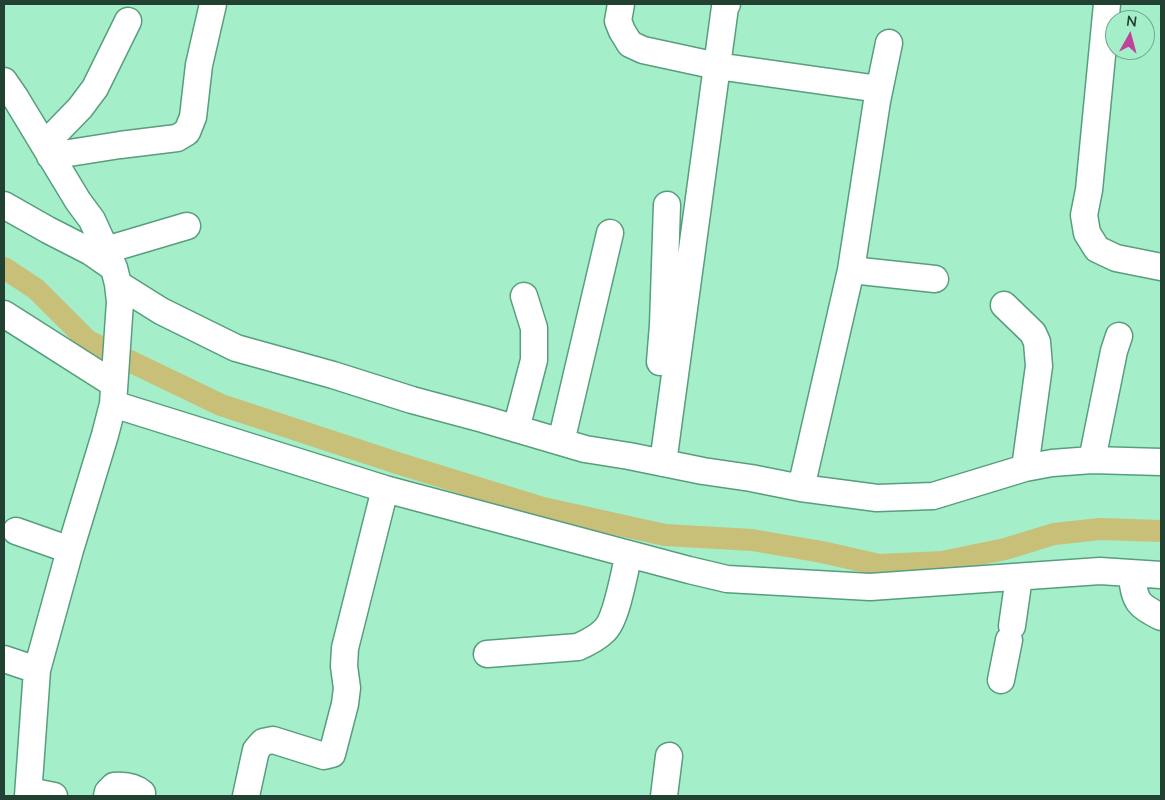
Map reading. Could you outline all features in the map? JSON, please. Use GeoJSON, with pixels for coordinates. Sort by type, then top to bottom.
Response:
{"type":"FeatureCollection","features":[{"type":"Feature","properties":{"kind":"street"},"geometry":{"type":"LineString","coordinates":[[47,150],[120,145],[177,138],[187,132],[193,117],[199,65],[213,4]]}},
{"type":"Feature","properties":{"kind":"street"},"geometry":{"type":"LineString","coordinates":[[621,4],[618,21],[622,32],[630,44],[643,50],[717,66],[879,89]]}},
{"type":"Feature","properties":{"kind":"street"},"geometry":{"type":"LineString","coordinates":[[664,452],[725,7],[727,4]]}},
{"type":"Feature","properties":{"kind":"street"},"geometry":{"type":"LineString","coordinates":[[1107,4],[1089,190],[1084,215],[1087,233],[1097,249],[1116,258],[1161,267]]}},
{"type":"Feature","properties":{"kind":"street"},"geometry":{"type":"LineString","coordinates":[[47,150],[95,88],[128,21]]}},
{"type":"Feature","properties":{"kind":"street"},"geometry":{"type":"LineString","coordinates":[[801,488],[851,270],[879,89],[889,43]]}},
{"type":"Feature","properties":{"kind":"street"},"geometry":{"type":"LineString","coordinates":[[4,81],[78,201],[92,220],[115,276],[114,385],[104,435],[37,670],[28,794],[54,796]]}},
{"type":"Feature","properties":{"kind":"street"},"geometry":{"type":"LineString","coordinates":[[4,205],[91,252],[115,276],[161,311],[236,348],[585,449],[664,452],[703,471],[801,488],[877,498],[933,496],[1025,468],[1052,463],[1092,460],[1161,462]]}},
{"type":"Feature","properties":{"kind":"street"},"geometry":{"type":"LineString","coordinates":[[664,452],[655,417],[663,325],[667,206]]}},
{"type":"Feature","properties":{"kind":"street"},"geometry":{"type":"LineString","coordinates":[[115,276],[187,226]]}},
{"type":"Feature","properties":{"kind":"street"},"geometry":{"type":"LineString","coordinates":[[561,442],[610,233]]}},
{"type":"Feature","properties":{"kind":"street"},"geometry":{"type":"LineString","coordinates":[[851,270],[935,279]]}},
{"type":"Feature","properties":{"kind":"street"},"geometry":{"type":"LineString","coordinates":[[516,428],[534,360],[534,328],[524,296]]}},
{"type":"Feature","properties":{"kind":"street"},"geometry":{"type":"LineString","coordinates":[[1004,305],[1033,334],[1037,342],[1039,366],[1025,468]]}},
{"type":"Feature","properties":{"kind":"street"},"geometry":{"type":"LineString","coordinates":[[4,314],[114,385],[386,489],[727,579],[870,587],[1100,571],[1161,575]]}},
{"type":"Feature","properties":{"kind":"street"},"geometry":{"type":"LineString","coordinates":[[1092,460],[1118,336]]}},
{"type":"Feature","properties":{"kind":"street"},"geometry":{"type":"LineString","coordinates":[[246,796],[256,750],[263,742],[273,740],[324,756],[332,754],[345,704],[347,688],[344,666],[345,648],[386,489]]}},
{"type":"Feature","properties":{"kind":"street"},"geometry":{"type":"LineString","coordinates":[[16,531],[70,550]]}},
{"type":"Feature","properties":{"kind":"street"},"geometry":{"type":"LineString","coordinates":[[487,654],[578,647],[591,641],[606,630],[614,614],[629,554]]}},
{"type":"Feature","properties":{"kind":"street"},"geometry":{"type":"LineString","coordinates":[[1131,573],[1136,599],[1143,607],[1161,617]]}},
{"type":"Feature","properties":{"kind":"street"},"geometry":{"type":"LineString","coordinates":[[1001,680],[1011,633],[1019,576]]}},
{"type":"Feature","properties":{"kind":"street"},"geometry":{"type":"LineString","coordinates":[[4,660],[37,670]]}},
{"type":"Feature","properties":{"kind":"street"},"geometry":{"type":"LineString","coordinates":[[664,796],[669,756]]}},
{"type":"Feature","properties":{"kind":"street"},"geometry":{"type":"LineString","coordinates":[[107,796],[114,786],[122,785],[136,788],[142,793],[142,796]]}},
{"type":"Feature","properties":{"kind":"waterway"},"geometry":{"type":"LineString","coordinates":[[4,268],[36,289],[88,341],[221,405],[397,463],[543,508],[665,535],[752,540],[822,552],[879,565],[942,562],[1005,549],[1054,534],[1100,529],[1161,531]]}}]}
